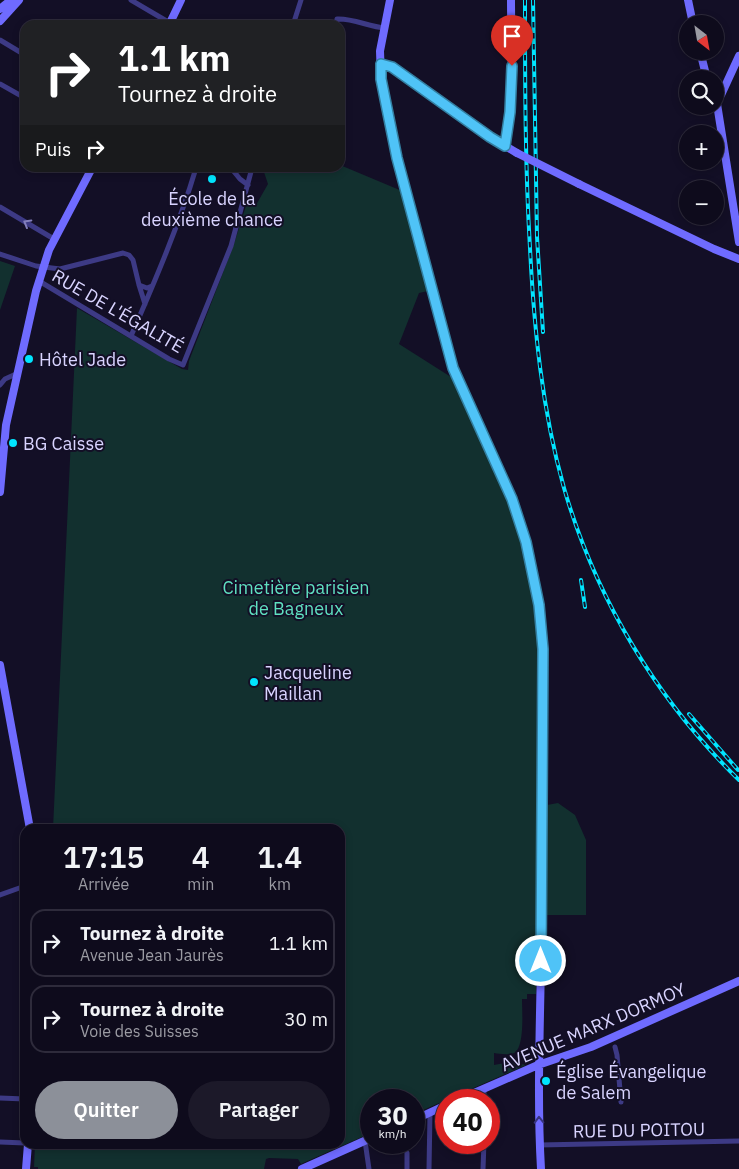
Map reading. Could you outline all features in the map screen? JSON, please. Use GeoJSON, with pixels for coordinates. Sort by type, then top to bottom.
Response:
{"type":"FeatureCollection","features":[{"type":"Feature","properties":{"kind":"street"},"geometry":{"type":"LineString","coordinates":[[0,8],[11,0]]}},
{"type":"Feature","properties":{"kind":"street"},"geometry":{"type":"LineString","coordinates":[[0,21],[20,0]]}},
{"type":"Feature","properties":{"kind":"street"},"geometry":{"type":"LineString","coordinates":[[131,0],[164,20]]}},
{"type":"Feature","properties":{"kind":"street"},"geometry":{"type":"LineString","coordinates":[[172,20],[181,0]]}},
{"type":"Feature","properties":{"kind":"street"},"geometry":{"type":"LineString","coordinates":[[295,20],[301,0]]}},
{"type":"Feature","properties":{"kind":"street"},"geometry":{"type":"LineString","coordinates":[[390,0],[380,51],[381,79],[397,158],[453,368],[512,499],[531,562],[539,605],[543,649],[540,1054],[538,1065],[541,1169]]}},
{"type":"Feature","properties":{"kind":"street"},"geometry":{"type":"LineString","coordinates":[[505,146],[512,82],[511,0]]}},
{"type":"Feature","properties":{"kind":"street"},"geometry":{"type":"LineString","coordinates":[[688,0],[691,15]]}},
{"type":"Feature","properties":{"kind":"street"},"geometry":{"type":"LineString","coordinates":[[337,20],[346,19],[385,28]]}},
{"type":"Feature","properties":{"kind":"street"},"geometry":{"type":"LineString","coordinates":[[0,40],[20,52]]}},
{"type":"Feature","properties":{"kind":"street"},"geometry":{"type":"LineString","coordinates":[[724,84],[739,56]]}},
{"type":"Feature","properties":{"kind":"street"},"geometry":{"type":"LineString","coordinates":[[381,64],[392,67],[490,137],[517,153],[714,250],[739,259]]}},
{"type":"Feature","properties":{"kind":"street"},"geometry":{"type":"LineString","coordinates":[[0,84],[20,95]]}},
{"type":"Feature","properties":{"kind":"street"},"geometry":{"type":"LineString","coordinates":[[718,115],[739,242]]}},
{"type":"Feature","properties":{"kind":"street"},"geometry":{"type":"LineString","coordinates":[[0,492],[6,425],[16,374],[39,281],[47,254],[90,172]]}},
{"type":"Feature","properties":{"kind":"street"},"geometry":{"type":"LineString","coordinates":[[130,336],[185,206],[195,172]]}},
{"type":"Feature","properties":{"kind":"street"},"geometry":{"type":"LineString","coordinates":[[234,172],[248,185],[251,172]]}},
{"type":"Feature","properties":{"kind":"street","name":"RUE DE L'ÉGALITÉ"},"geometry":{"type":"LineString","coordinates":[[39,281],[130,336],[183,365],[229,252],[248,185]]}},
{"type":"Feature","properties":{"kind":"street"},"geometry":{"type":"LineString","coordinates":[[0,207],[54,239]]}},
{"type":"Feature","properties":{"kind":"street"},"geometry":{"type":"LineString","coordinates":[[0,254],[36,266],[60,269],[123,253],[129,254],[133,260],[144,304]]}},
{"type":"Feature","properties":{"kind":"street"},"geometry":{"type":"LineString","coordinates":[[139,284],[147,288],[152,286]]}},
{"type":"Feature","properties":{"kind":"street"},"geometry":{"type":"LineString","coordinates":[[0,385],[16,374]]}},
{"type":"Feature","properties":{"kind":"street"},"geometry":{"type":"LineString","coordinates":[[0,665],[25,824]]}},
{"type":"Feature","properties":{"kind":"street"},"geometry":{"type":"LineString","coordinates":[[20,783],[29,824]]}},
{"type":"Feature","properties":{"kind":"street"},"geometry":{"type":"LineString","coordinates":[[0,895],[20,888]]}},
{"type":"Feature","properties":{"kind":"street","name":"AVENUE MARX DORMOY"},"geometry":{"type":"LineString","coordinates":[[484,1089],[538,1065],[591,1046],[739,981]]}},
{"type":"Feature","properties":{"kind":"street"},"geometry":{"type":"LineString","coordinates":[[614,1047],[617,1055],[621,1102]]}},
{"type":"Feature","properties":{"kind":"street"},"geometry":{"type":"LineString","coordinates":[[0,1098],[20,1099]]}},
{"type":"Feature","properties":{"kind":"street"},"geometry":{"type":"LineString","coordinates":[[425,1115],[435,1110]]}},
{"type":"Feature","properties":{"kind":"street"},"geometry":{"type":"LineString","coordinates":[[429,1169],[430,1113]]}},
{"type":"Feature","properties":{"kind":"street","name":"RUE DU POITOU"},"geometry":{"type":"LineString","coordinates":[[540,1145],[739,1141]]}},
{"type":"Feature","properties":{"kind":"street"},"geometry":{"type":"LineString","coordinates":[[0,1142],[20,1143]]}},
{"type":"Feature","properties":{"kind":"street"},"geometry":{"type":"LineString","coordinates":[[302,1169],[316,1166],[360,1144]]}},
{"type":"Feature","properties":{"kind":"street"},"geometry":{"type":"LineString","coordinates":[[26,1149],[26,1169]]}},
{"type":"Feature","properties":{"kind":"street"},"geometry":{"type":"LineString","coordinates":[[369,1154],[370,1169]]}},
{"type":"Feature","properties":{"kind":"street"},"geometry":{"type":"LineString","coordinates":[[407,1154],[407,1169]]}},
{"type":"Feature","properties":{"kind":"street"},"geometry":{"type":"LineString","coordinates":[[483,1169],[484,1154]]}},
{"type":"Feature","properties":{"kind":"green space","name":"Cimetière parisien de Bagneux"},"geometry":{"type":"Polygon","coordinates":[[[345,167],[402,191],[415,235],[428,291],[419,293],[399,344],[451,377],[507,500],[526,562],[534,605],[537,640],[536,994],[527,994],[527,999],[522,999],[522,1028],[518,1050],[510,1054],[494,1053],[494,1065],[510,1062],[526,1065],[471,1089],[435,1089],[435,1105],[425,1109],[425,1089],[360,1089],[360,1138],[345,1145],[345,824],[53,824],[77,308],[182,369],[188,370],[189,361],[234,244],[246,206],[256,205],[268,184],[264,172],[345,172],[345,167]]]}},
{"type":"Feature","properties":{"kind":"green space"},"geometry":{"type":"Polygon","coordinates":[[[0,261],[15,266],[0,310],[0,261]]]}},
{"type":"Feature","properties":{"kind":"green space"},"geometry":{"type":"Polygon","coordinates":[[[558,803],[575,815],[586,840],[586,915],[546,915],[547,805],[558,803]]]}},
{"type":"Feature","properties":{"kind":"green space","name":"Cimetière parisien de Bagneux"},"geometry":{"type":"Polygon","coordinates":[[[35,1149],[335,1149],[301,1164],[298,1159],[269,1158],[266,1159],[264,1169],[38,1169],[38,1167],[34,1167],[35,1149]]]}},
{"type":"Feature","properties":{"kind":"railway"},"geometry":{"type":"LineString","coordinates":[[525,0],[527,186],[534,308],[540,369],[556,459],[577,529],[593,569],[633,646],[656,682],[682,716],[709,749],[739,780]]}},
{"type":"Feature","properties":{"kind":"railway"},"geometry":{"type":"LineString","coordinates":[[533,0],[537,237],[543,332]]}},
{"type":"Feature","properties":{"kind":"railway"},"geometry":{"type":"LineString","coordinates":[[581,580],[585,607]]}},
{"type":"Feature","properties":{"kind":"railway"},"geometry":{"type":"LineString","coordinates":[[689,714],[738,770]]}},
{"type":"Feature","properties":{"kind":"place","name":"École de la deuxième chance"},"geometry":{"type":"Point","coordinates":[212,179]}},
{"type":"Feature","properties":{"kind":"place","name":"Hôtel Jade"},"geometry":{"type":"Point","coordinates":[29,359]}},
{"type":"Feature","properties":{"kind":"place","name":"BG Caisse"},"geometry":{"type":"Point","coordinates":[13,443]}},
{"type":"Feature","properties":{"kind":"place","name":"Jacqueline Maillan"},"geometry":{"type":"Point","coordinates":[254,682]}},
{"type":"Feature","properties":{"kind":"place","name":"Église Évangelique de Salem"},"geometry":{"type":"Point","coordinates":[546,1081]}},
{"type":"Feature","properties":{"kind":"route"},"geometry":{"type":"LineString","coordinates":[[512,66],[510,112],[505,146],[392,67],[381,64],[381,79],[397,158],[453,368],[512,499],[531,562],[539,605],[543,649],[541,961]]}}]}
